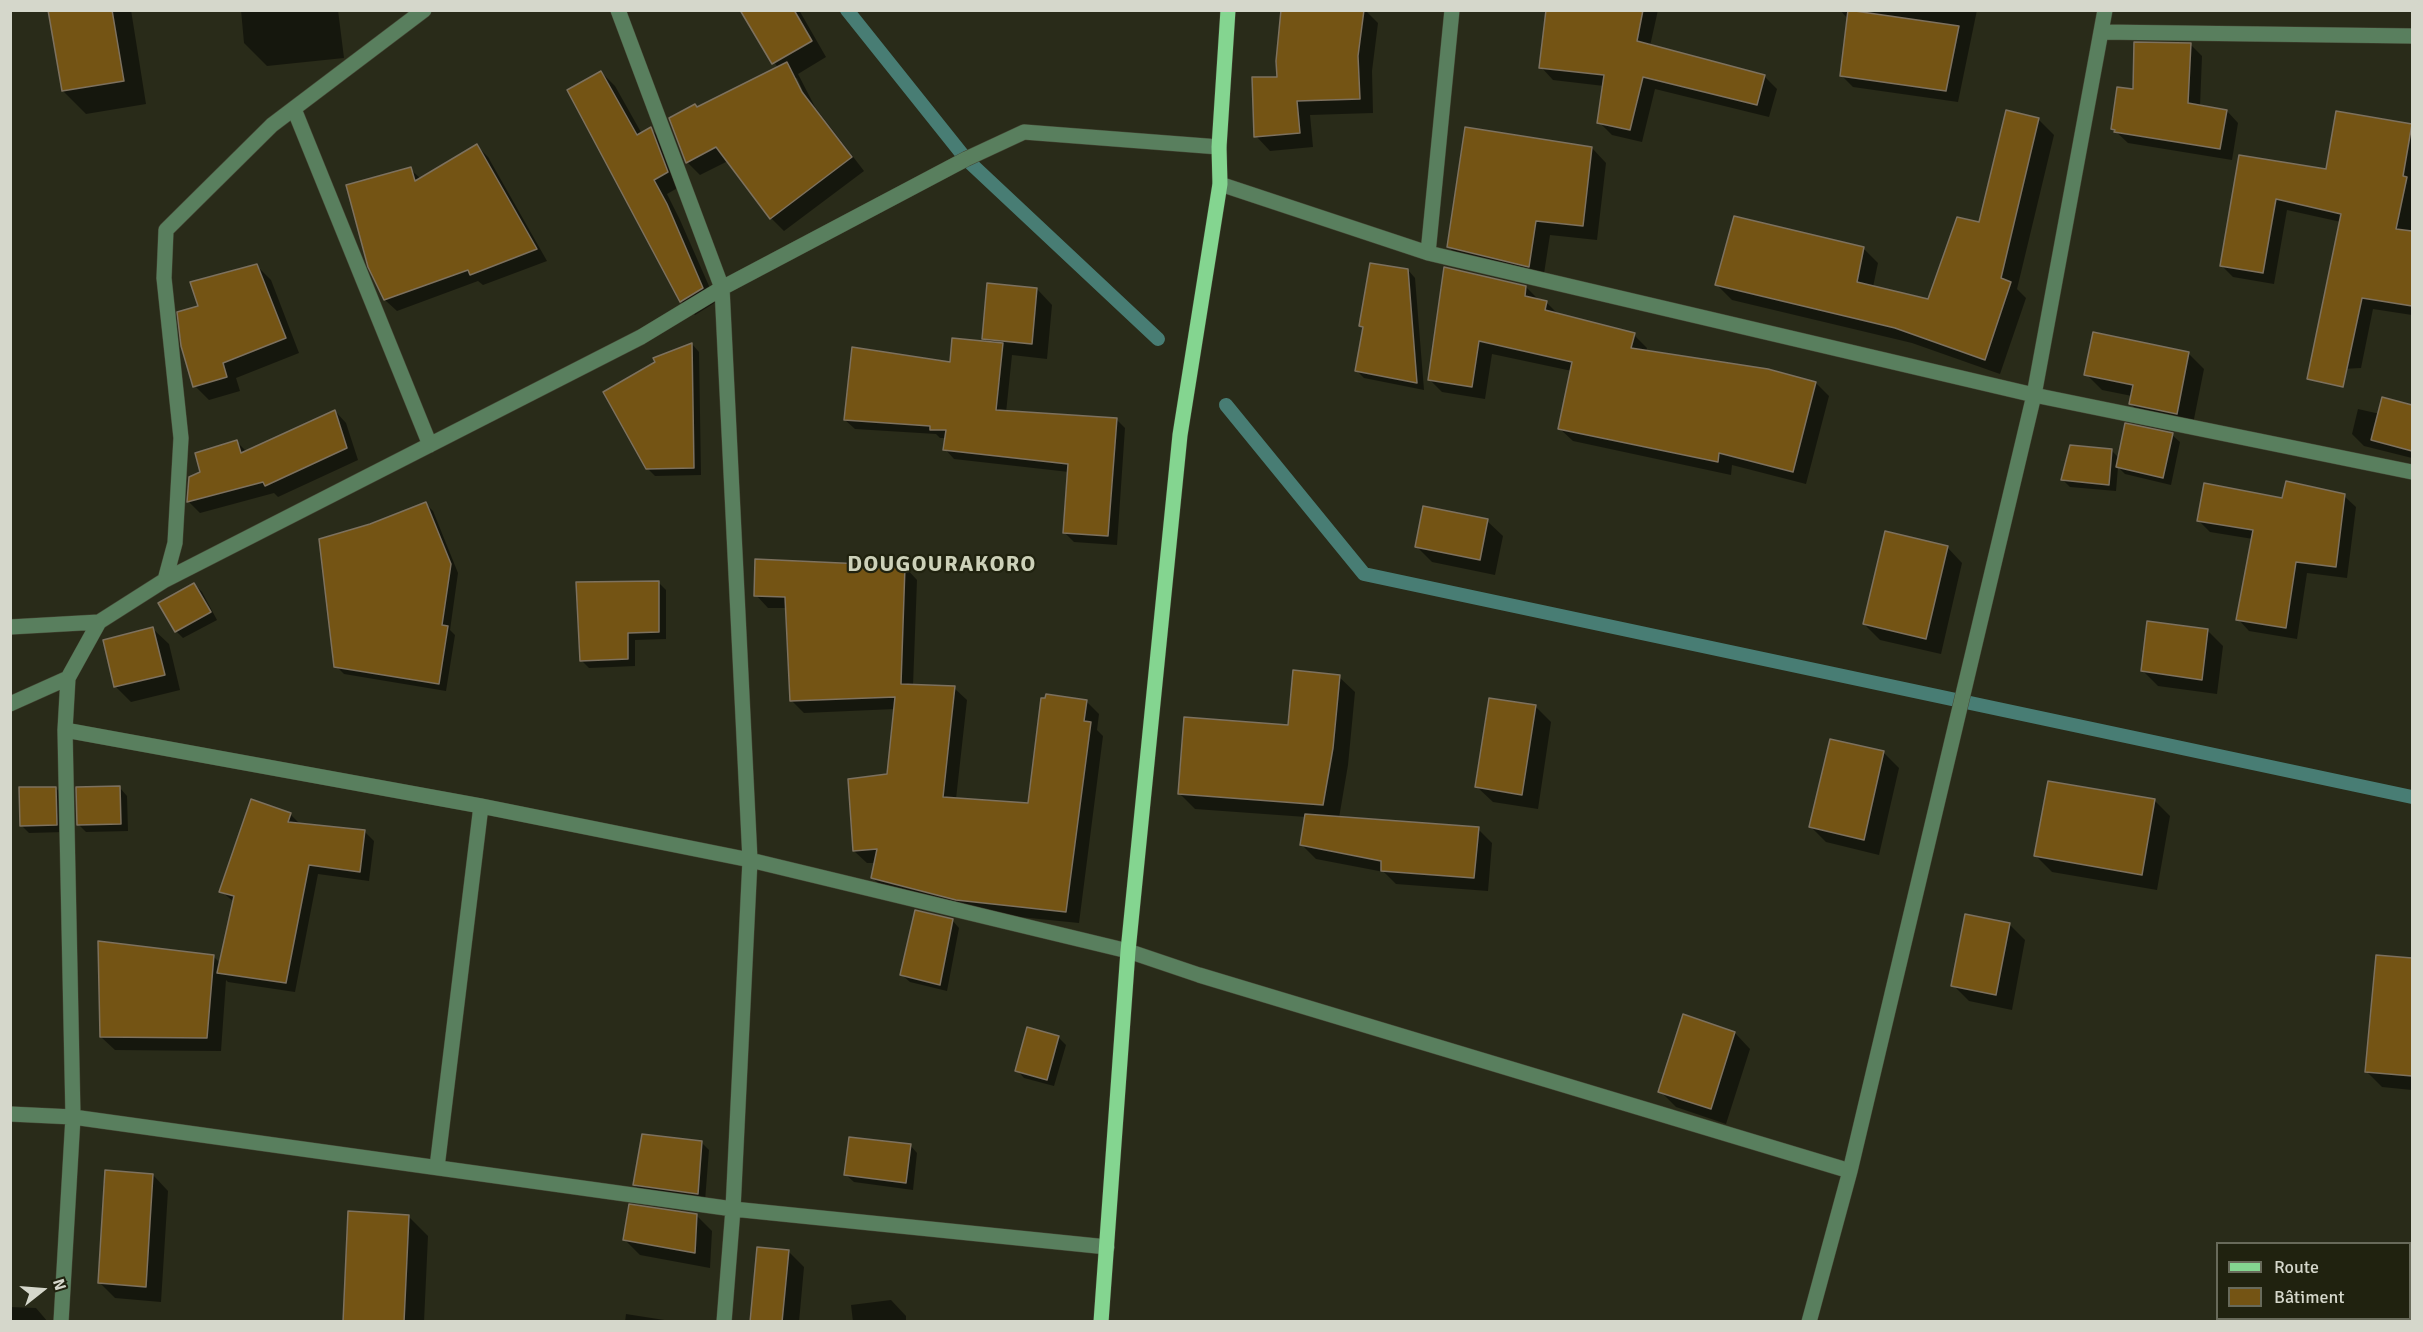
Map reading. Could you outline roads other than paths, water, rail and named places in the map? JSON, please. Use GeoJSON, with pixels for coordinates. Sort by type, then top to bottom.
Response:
{"type":"FeatureCollection","features":[{"type":"Feature","properties":{"kind":"main road"},"geometry":{"type":"LineString","coordinates":[[1101,1322],[1128,951],[1180,435],[1220,184],[1219,147],[1228,10]]}},
{"type":"Feature","properties":{"kind":"street"},"geometry":{"type":"LineString","coordinates":[[165,580],[175,543],[181,438],[164,278],[166,230],[272,125],[424,10]]}},
{"type":"Feature","properties":{"kind":"street"},"geometry":{"type":"LineString","coordinates":[[618,10],[722,288],[750,860],[733,1209],[724,1322]]}},
{"type":"Feature","properties":{"kind":"street"},"geometry":{"type":"LineString","coordinates":[[1428,253],[1452,10]]}},
{"type":"Feature","properties":{"kind":"street"},"geometry":{"type":"LineString","coordinates":[[1809,1322],[1850,1171],[2034,395],[2105,10]]}},
{"type":"Feature","properties":{"kind":"street"},"geometry":{"type":"LineString","coordinates":[[2101,32],[2412,36]]}},
{"type":"Feature","properties":{"kind":"street"},"geometry":{"type":"LineString","coordinates":[[294,109],[430,445]]}},
{"type":"Feature","properties":{"kind":"street"},"geometry":{"type":"LineString","coordinates":[[61,1322],[73,1118],[65,730],[68,678],[99,622],[165,580],[641,337],[722,288],[956,165],[1024,132],[1219,147]]}},
{"type":"Feature","properties":{"kind":"street"},"geometry":{"type":"LineString","coordinates":[[1220,184],[1428,253],[2034,395],[2412,472]]}},
{"type":"Feature","properties":{"kind":"street"},"geometry":{"type":"LineString","coordinates":[[10,627],[99,622]]}},
{"type":"Feature","properties":{"kind":"street"},"geometry":{"type":"LineString","coordinates":[[10,704],[68,678]]}},
{"type":"Feature","properties":{"kind":"street"},"geometry":{"type":"LineString","coordinates":[[65,730],[481,806],[750,860],[1128,951],[1198,975],[1850,1171]]}},
{"type":"Feature","properties":{"kind":"street"},"geometry":{"type":"LineString","coordinates":[[437,1167],[481,806]]}},
{"type":"Feature","properties":{"kind":"street"},"geometry":{"type":"LineString","coordinates":[[10,1114],[73,1118],[733,1209],[1107,1247]]}},
{"type":"Feature","properties":{"kind":"waterway"},"geometry":{"type":"LineString","coordinates":[[847,10],[966,159],[1158,339]]}},
{"type":"Feature","properties":{"kind":"waterway"},"geometry":{"type":"LineString","coordinates":[[1226,405],[1364,574],[2412,797]]}},
{"type":"Feature","properties":{"kind":"district","name":"DOUGOURAKORO"},"geometry":{"type":"Point","coordinates":[942,565]}}]}
